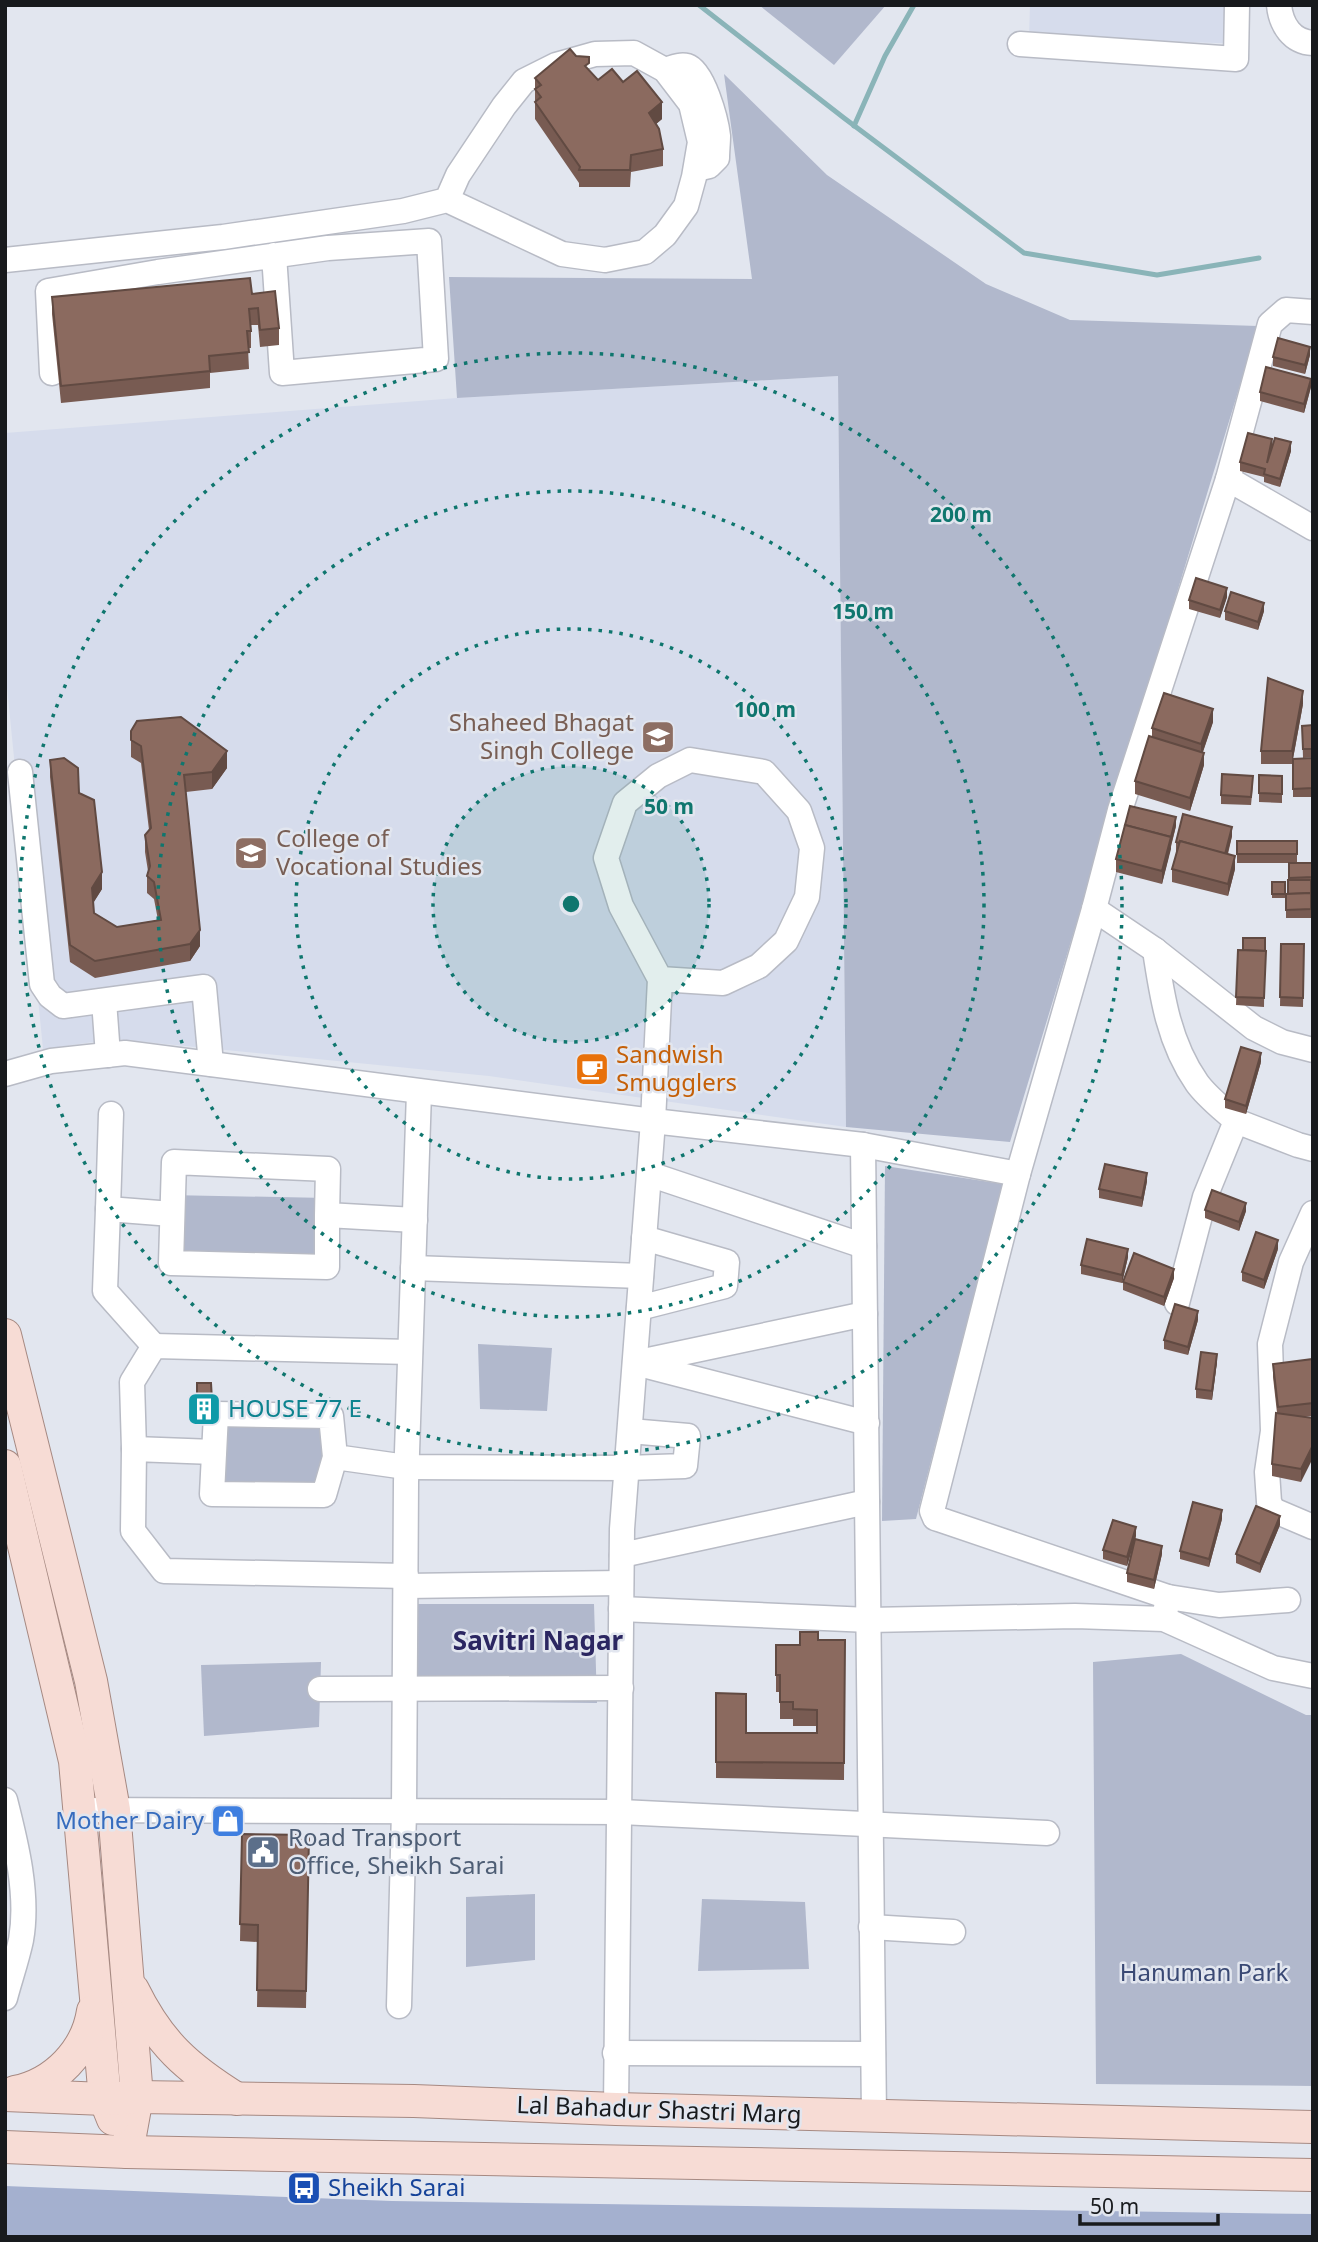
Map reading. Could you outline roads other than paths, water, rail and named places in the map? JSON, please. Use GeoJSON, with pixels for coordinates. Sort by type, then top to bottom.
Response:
{"type":"FeatureCollection","features":[{"type":"Feature","properties":{"kind":"main road"},"geometry":{"type":"LineString","coordinates":[[5,1335],[91,1681],[114,1810],[137,2097],[127,2152]]}},
{"type":"Feature","properties":{"kind":"main road"},"geometry":{"type":"LineString","coordinates":[[5,1466],[75,1761],[105,2099],[127,2152]]}},
{"type":"Feature","properties":{"kind":"main road"},"geometry":{"type":"LineString","coordinates":[[128,1979],[146,2016],[171,2049],[202,2077],[237,2099]]}},
{"type":"Feature","properties":{"kind":"main road"},"geometry":{"type":"LineString","coordinates":[[5,2094],[27,2090],[40,2084],[74,2057],[93,2018],[95,1989]]}},
{"type":"Feature","properties":{"kind":"main road","name":"Lal Bahadur Shastri Marg"},"geometry":{"type":"LineString","coordinates":[[5,2094],[105,2099],[137,2097],[414,2101],[616,2109],[1313,2127]]}},
{"type":"Feature","properties":{"kind":"main road","name":"Lal Bahadur Shastri Marg"},"geometry":{"type":"LineString","coordinates":[[5,2147],[127,2152],[1313,2175]]}},
{"type":"Feature","properties":{"kind":"street"},"geometry":{"type":"LineString","coordinates":[[1020,44],[1236,59],[1237,5]]}},
{"type":"Feature","properties":{"kind":"street"},"geometry":{"type":"LineString","coordinates":[[1279,5],[1283,24],[1293,36],[1303,42],[1313,43]]}},
{"type":"Feature","properties":{"kind":"street"},"geometry":{"type":"LineString","coordinates":[[5,260],[315,223],[416,208],[447,200],[562,254],[605,260],[645,252],[665,235],[685,205],[701,142],[691,104],[665,70],[634,53],[595,54],[556,65],[524,81],[458,174],[447,200]]}},
{"type":"Feature","properties":{"kind":"street"},"geometry":{"type":"LineString","coordinates":[[315,223],[318,249]]}},
{"type":"Feature","properties":{"kind":"street"},"geometry":{"type":"LineString","coordinates":[[181,241],[183,268]]}},
{"type":"Feature","properties":{"kind":"street"},"geometry":{"type":"LineString","coordinates":[[52,373],[48,291],[183,268],[274,255],[318,249],[429,241],[436,359],[282,373],[274,255]]}},
{"type":"Feature","properties":{"kind":"street"},"geometry":{"type":"LineString","coordinates":[[154,244],[158,272]]}},
{"type":"Feature","properties":{"kind":"street"},"geometry":{"type":"LineString","coordinates":[[1313,312],[1286,310],[1277,315],[1270,324],[1228,479],[1120,810],[1018,1174],[932,1511],[935,1518],[1166,1608],[1273,1668],[1313,1675]]}},
{"type":"Feature","properties":{"kind":"street"},"geometry":{"type":"LineString","coordinates":[[1228,479],[1313,528]]}},
{"type":"Feature","properties":{"kind":"street"},"geometry":{"type":"LineString","coordinates":[[616,2109],[622,1555],[653,1121],[660,979],[621,906],[606,858],[625,803],[658,776],[690,760],[764,772],[799,811],[813,848],[807,897],[786,941],[759,966],[723,983],[660,979]]}},
{"type":"Feature","properties":{"kind":"street"},"geometry":{"type":"LineString","coordinates":[[20,772],[43,984],[50,996],[63,1006],[204,987],[211,1064]]}},
{"type":"Feature","properties":{"kind":"street"},"geometry":{"type":"LineString","coordinates":[[1094,909],[1155,950],[1254,1028],[1282,1042],[1313,1050]]}},
{"type":"Feature","properties":{"kind":"street"},"geometry":{"type":"LineString","coordinates":[[1155,950],[1164,1005],[1175,1044],[1198,1085],[1236,1121],[1313,1149]]}},
{"type":"Feature","properties":{"kind":"street"},"geometry":{"type":"LineString","coordinates":[[104,1001],[108,1055]]}},
{"type":"Feature","properties":{"kind":"street"},"geometry":{"type":"LineString","coordinates":[[5,1074],[51,1061],[125,1053],[419,1092],[863,1145],[1018,1174]]}},
{"type":"Feature","properties":{"kind":"street"},"geometry":{"type":"LineString","coordinates":[[399,2006],[404,1811],[406,1467],[419,1092]]}},
{"type":"Feature","properties":{"kind":"street"},"geometry":{"type":"LineString","coordinates":[[111,1114],[105,1291],[154,1346],[410,1352]]}},
{"type":"Feature","properties":{"kind":"street"},"geometry":{"type":"LineString","coordinates":[[1177,1303],[1205,1197],[1236,1121]]}},
{"type":"Feature","properties":{"kind":"street"},"geometry":{"type":"LineString","coordinates":[[863,1145],[874,2116]]}},
{"type":"Feature","properties":{"kind":"street"},"geometry":{"type":"LineString","coordinates":[[174,1162],[328,1169],[327,1215],[327,1268],[171,1263],[174,1162]]}},
{"type":"Feature","properties":{"kind":"street"},"geometry":{"type":"LineString","coordinates":[[649,1174],[864,1246]]}},
{"type":"Feature","properties":{"kind":"street"},"geometry":{"type":"LineString","coordinates":[[108,1209],[172,1214]]}},
{"type":"Feature","properties":{"kind":"street"},"geometry":{"type":"LineString","coordinates":[[1313,1213],[1291,1262],[1270,1344],[1273,1430],[1267,1472],[1269,1502],[1273,1510],[1313,1527]]}},
{"type":"Feature","properties":{"kind":"street"},"geometry":{"type":"LineString","coordinates":[[327,1215],[415,1220]]}},
{"type":"Feature","properties":{"kind":"street"},"geometry":{"type":"LineString","coordinates":[[639,1308],[725,1286],[727,1262],[644,1238]]}},
{"type":"Feature","properties":{"kind":"street"},"geometry":{"type":"LineString","coordinates":[[413,1268],[641,1276]]}},
{"type":"Feature","properties":{"kind":"street"},"geometry":{"type":"LineString","coordinates":[[635,1363],[865,1314]]}},
{"type":"Feature","properties":{"kind":"street"},"geometry":{"type":"LineString","coordinates":[[154,1346],[132,1382],[133,1531],[164,1571],[406,1581],[621,1583]]}},
{"type":"Feature","properties":{"kind":"street"},"geometry":{"type":"LineString","coordinates":[[635,1363],[866,1423]]}},
{"type":"Feature","properties":{"kind":"street"},"geometry":{"type":"LineString","coordinates":[[216,1413],[331,1416],[335,1457],[324,1495],[212,1494],[216,1413]]}},
{"type":"Feature","properties":{"kind":"street"},"geometry":{"type":"LineString","coordinates":[[335,1457],[406,1467],[685,1466],[688,1436],[630,1431]]}},
{"type":"Feature","properties":{"kind":"street"},"geometry":{"type":"LineString","coordinates":[[134,1449],[214,1452]]}},
{"type":"Feature","properties":{"kind":"street"},"geometry":{"type":"LineString","coordinates":[[622,1555],[867,1502]]}},
{"type":"Feature","properties":{"kind":"street"},"geometry":{"type":"LineString","coordinates":[[621,1609],[869,1620],[1075,1616],[1288,1600]]}},
{"type":"Feature","properties":{"kind":"street"},"geometry":{"type":"LineString","coordinates":[[320,1689],[621,1688]]}},
{"type":"Feature","properties":{"kind":"street"},"geometry":{"type":"LineString","coordinates":[[5,1800],[9,1841],[23,1896],[21,1939],[5,1998]]}},
{"type":"Feature","properties":{"kind":"street"},"geometry":{"type":"LineString","coordinates":[[80,1810],[621,1812],[1048,1833]]}},
{"type":"Feature","properties":{"kind":"street"},"geometry":{"type":"LineString","coordinates":[[871,1927],[953,1932]]}},
{"type":"Feature","properties":{"kind":"street"},"geometry":{"type":"LineString","coordinates":[[615,2053],[873,2054]]}},
{"type":"Feature","properties":{"kind":"waterway"},"geometry":{"type":"LineString","coordinates":[[699,5],[1024,253],[1157,275],[1259,258]]}},
{"type":"Feature","properties":{"kind":"waterway"},"geometry":{"type":"LineString","coordinates":[[854,126],[885,56],[914,5]]}},
{"type":"Feature","properties":{"kind":"place","name":"Shaheed Bhagat Singh College"},"geometry":{"type":"Point","coordinates":[658,737]}},
{"type":"Feature","properties":{"kind":"place","name":"College of Vocational Studies"},"geometry":{"type":"Point","coordinates":[251,853]}},
{"type":"Feature","properties":{"kind":"place","name":"Sandwish Smugglers"},"geometry":{"type":"Point","coordinates":[592,1069]}},
{"type":"Feature","properties":{"kind":"place","name":"HOUSE 77 E"},"geometry":{"type":"Point","coordinates":[204,1409]}},
{"type":"Feature","properties":{"kind":"place","name":"Mother Dairy"},"geometry":{"type":"Point","coordinates":[228,1821]}},
{"type":"Feature","properties":{"kind":"place","name":"Road Transport Office, Sheikh Sarai"},"geometry":{"type":"Point","coordinates":[263,1852]}},
{"type":"Feature","properties":{"kind":"place","name":"Sheikh Sarai"},"geometry":{"type":"Point","coordinates":[304,2188]}},
{"type":"Feature","properties":{"kind":"district","name":"Savitri Nagar"},"geometry":{"type":"Point","coordinates":[538,1641]}},
{"type":"Feature","properties":{"kind":"park label","name":"Hanuman Park"},"geometry":{"type":"Point","coordinates":[1204,1973]}}]}
